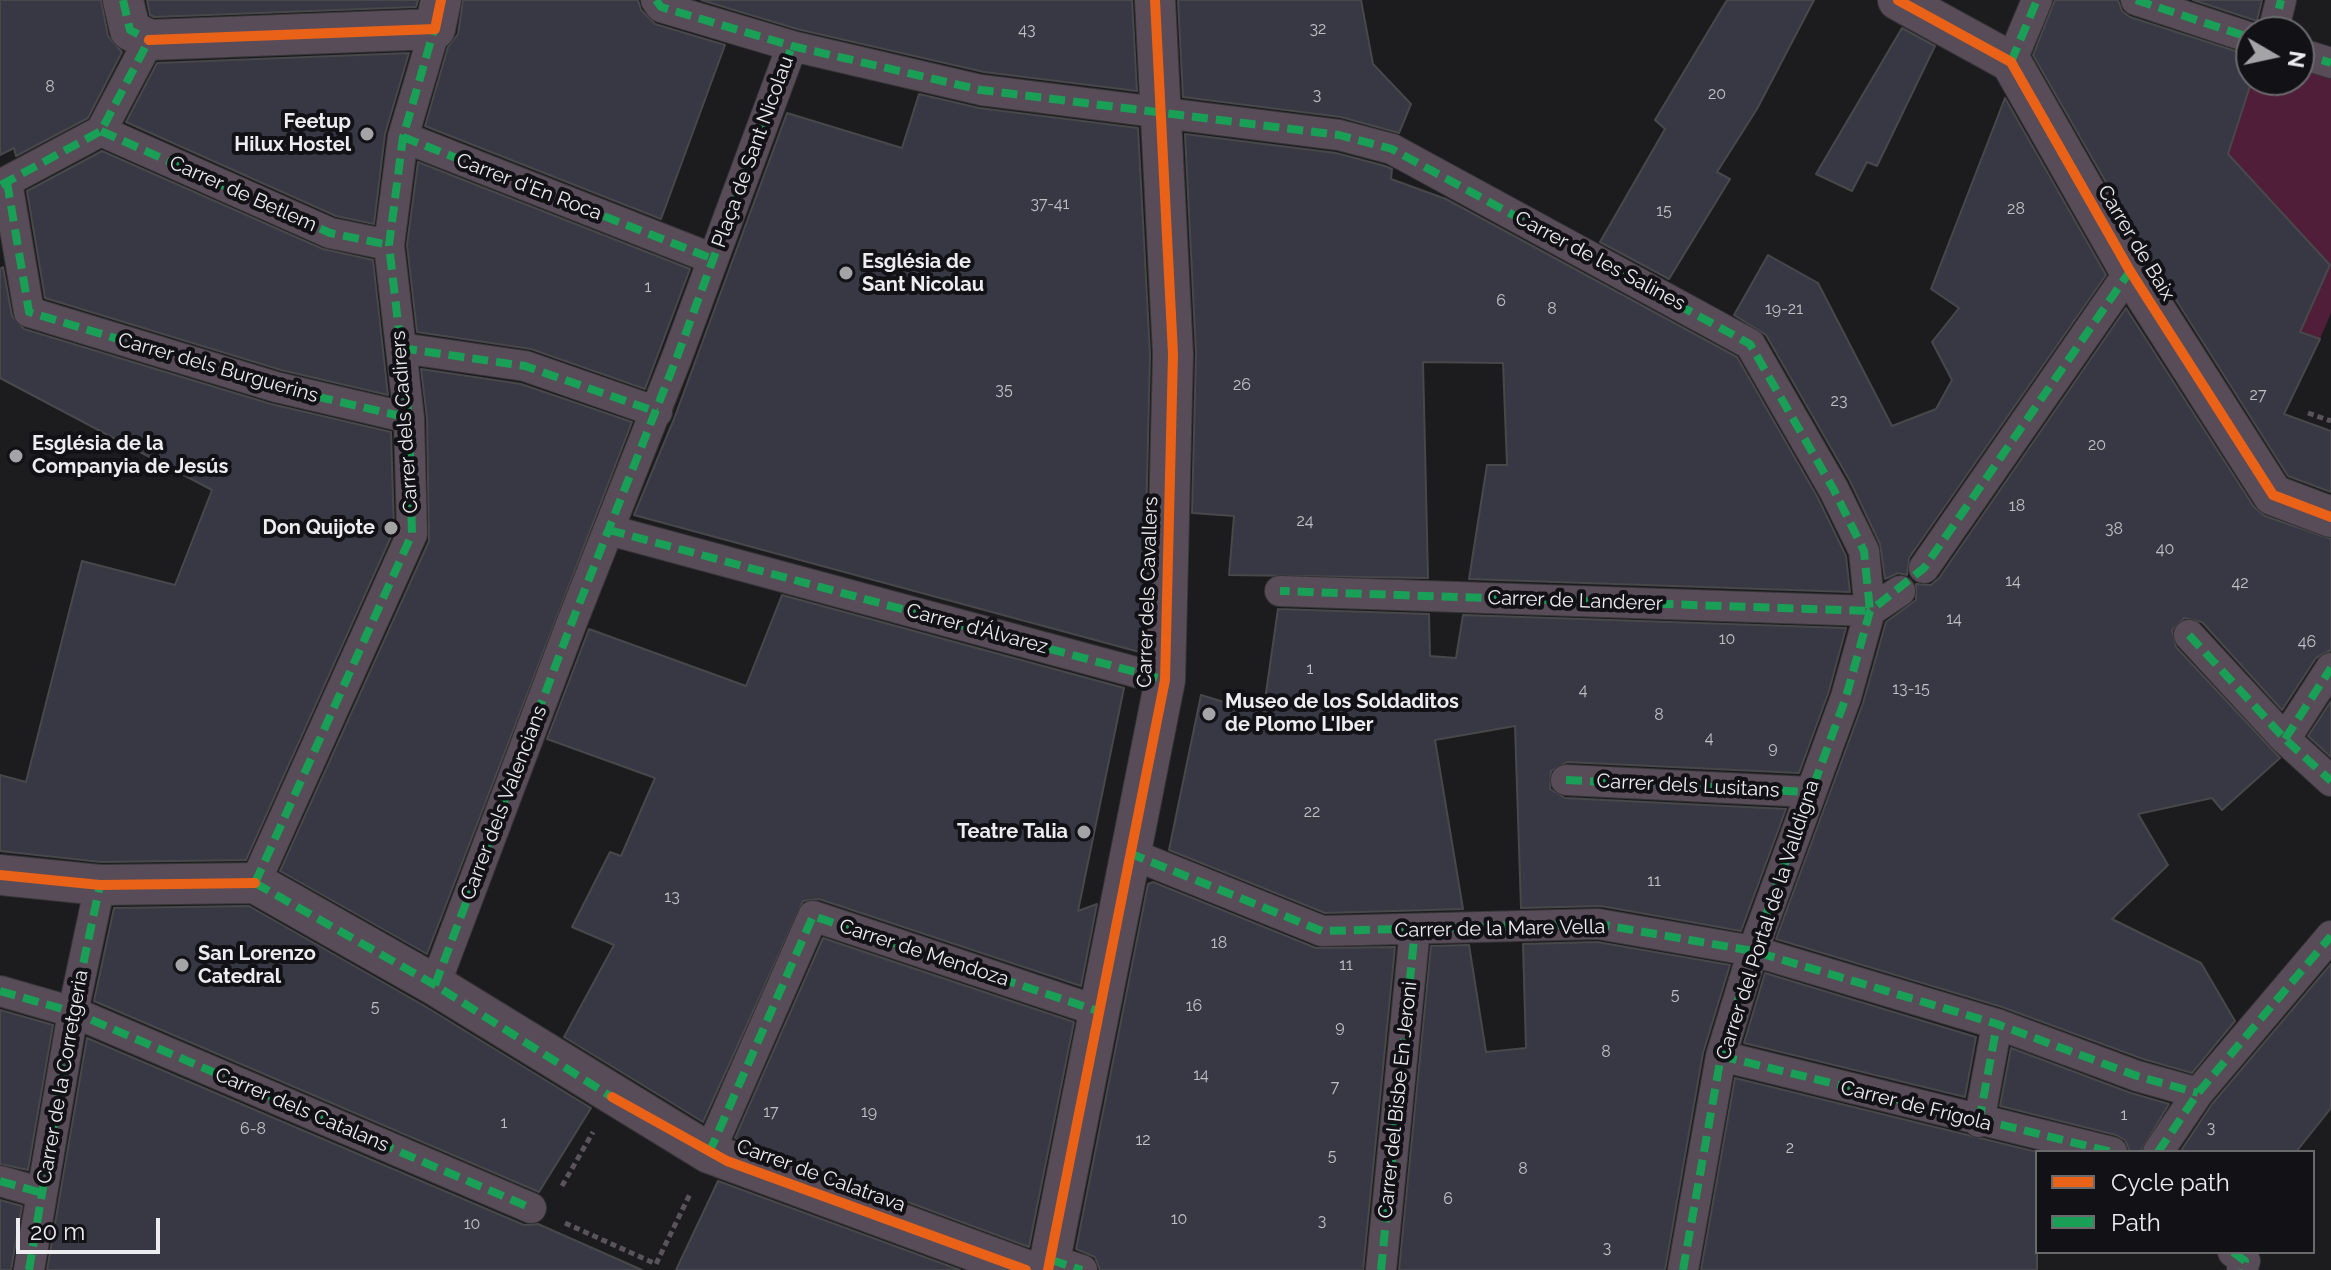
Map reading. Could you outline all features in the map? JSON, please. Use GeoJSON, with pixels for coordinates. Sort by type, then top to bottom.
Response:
{"type":"FeatureCollection","features":[{"type":"Feature","properties":{"kind":"street"},"geometry":{"type":"LineString","coordinates":[[123,0],[130,30],[149,40],[438,14]]}},
{"type":"Feature","properties":{"kind":"street","name":"Carrer dels Cavallers"},"geometry":{"type":"LineString","coordinates":[[1052,1267],[1098,1011],[1165,680],[1173,354],[1155,0]]}},
{"type":"Feature","properties":{"kind":"street"},"geometry":{"type":"LineString","coordinates":[[1898,0],[2011,62],[2037,0]]}},
{"type":"Feature","properties":{"kind":"street"},"geometry":{"type":"LineString","coordinates":[[2136,0],[2235,33]]}},
{"type":"Feature","properties":{"kind":"street","name":"Plaça de Sant Nicolau"},"geometry":{"type":"LineString","coordinates":[[659,4],[792,46],[981,90],[1163,111]]}},
{"type":"Feature","properties":{"kind":"street","name":"Carrer dels Cadirers"},"geometry":{"type":"LineString","coordinates":[[255,883],[412,534],[409,418],[389,245],[403,137],[438,14]]}},
{"type":"Feature","properties":{"kind":"street"},"geometry":{"type":"LineString","coordinates":[[4,184],[101,131],[149,40]]}},
{"type":"Feature","properties":{"kind":"street","name":"Plaça de Sant Nicolau"},"geometry":{"type":"LineString","coordinates":[[609,530],[657,412],[792,46]]}},
{"type":"Feature","properties":{"kind":"street","name":"Carrer de Baix"},"geometry":{"type":"LineString","coordinates":[[2011,62],[2130,271],[2273,495],[2331,517]]}},
{"type":"Feature","properties":{"kind":"street","name":"Carrer de les Salines"},"geometry":{"type":"LineString","coordinates":[[1163,111],[1339,135],[1392,149],[1750,344],[1834,490],[1864,551],[1870,611]]}},
{"type":"Feature","properties":{"kind":"street","name":"Carrer de Betlem"},"geometry":{"type":"LineString","coordinates":[[101,131],[330,233],[389,245]]}},
{"type":"Feature","properties":{"kind":"street","name":"Carrer d'En Roca"},"geometry":{"type":"LineString","coordinates":[[403,137],[654,236]]}},
{"type":"Feature","properties":{"kind":"street","name":"Carrer dels Burguerins"},"geometry":{"type":"LineString","coordinates":[[4,184],[29,312],[276,387],[409,418]]}},
{"type":"Feature","properties":{"kind":"street","name":"Plaça de Sant Nicolau"},"geometry":{"type":"LineString","coordinates":[[654,236],[713,259]]}},
{"type":"Feature","properties":{"kind":"street"},"geometry":{"type":"LineString","coordinates":[[1924,568],[2130,271]]}},
{"type":"Feature","properties":{"kind":"street"},"geometry":{"type":"LineString","coordinates":[[401,348],[525,366],[657,412]]}},
{"type":"Feature","properties":{"kind":"street","name":"Carrer d'Álvarez"},"geometry":{"type":"LineString","coordinates":[[609,530],[1165,680]]}},
{"type":"Feature","properties":{"kind":"street","name":"Carrer dels Valencians"},"geometry":{"type":"LineString","coordinates":[[435,985],[609,530]]}},
{"type":"Feature","properties":{"kind":"street","name":"Carrer de Landerer"},"geometry":{"type":"LineString","coordinates":[[1280,591],[1870,611]]}},
{"type":"Feature","properties":{"kind":"street"},"geometry":{"type":"LineString","coordinates":[[1870,611],[1900,591]]}},
{"type":"Feature","properties":{"kind":"street","name":"Carrer del Portal de la Valldigna"},"geometry":{"type":"LineString","coordinates":[[1683,1270],[1721,1056],[1753,951],[1846,697],[1870,611]]}},
{"type":"Feature","properties":{"kind":"street"},"geometry":{"type":"LineString","coordinates":[[2189,635],[2285,739],[2331,781]]}},
{"type":"Feature","properties":{"kind":"street"},"geometry":{"type":"LineString","coordinates":[[2285,739],[2331,668]]}},
{"type":"Feature","properties":{"kind":"street","name":"Carrer dels Lusitans"},"geometry":{"type":"LineString","coordinates":[[1566,780],[1809,792]]}},
{"type":"Feature","properties":{"kind":"street","name":"Carrer de la Mare Vella"},"geometry":{"type":"LineString","coordinates":[[1129,853],[1322,931],[1598,924],[1753,951],[1997,1024],[2137,1076],[2198,1093]]}},
{"type":"Feature","properties":{"kind":"street"},"geometry":{"type":"LineString","coordinates":[[0,875],[100,885],[255,883]]}},
{"type":"Feature","properties":{"kind":"street","name":"Carrer de Calatrava"},"geometry":{"type":"LineString","coordinates":[[255,883],[435,985],[612,1097],[709,1153],[1052,1267]]}},
{"type":"Feature","properties":{"kind":"street","name":"Carrer de la Corretgeria"},"geometry":{"type":"LineString","coordinates":[[29,1270],[73,1012],[100,885]]}},
{"type":"Feature","properties":{"kind":"street","name":"Carrer de Mendoza"},"geometry":{"type":"LineString","coordinates":[[709,1153],[813,916],[1098,1011]]}},
{"type":"Feature","properties":{"kind":"street","name":"Carrer del Bisbe En Jeroni"},"geometry":{"type":"LineString","coordinates":[[1381,1270],[1415,929]]}},
{"type":"Feature","properties":{"kind":"street"},"geometry":{"type":"LineString","coordinates":[[2159,1150],[2198,1093],[2331,936]]}},
{"type":"Feature","properties":{"kind":"street","name":"Carrer dels Catalans"},"geometry":{"type":"LineString","coordinates":[[0,991],[73,1012],[539,1212]]}},
{"type":"Feature","properties":{"kind":"street"},"geometry":{"type":"LineString","coordinates":[[1979,1122],[1997,1024]]}},
{"type":"Feature","properties":{"kind":"street","name":"Carrer de Frígola"},"geometry":{"type":"LineString","coordinates":[[1721,1056],[1979,1122],[2103,1150]]}},
{"type":"Feature","properties":{"kind":"street"},"geometry":{"type":"LineString","coordinates":[[0,1181],[42,1193]]}},
{"type":"Feature","properties":{"kind":"street"},"geometry":{"type":"LineString","coordinates":[[2236,1254],[2245,1261],[2242,1270]]}},
{"type":"Feature","properties":{"kind":"path"},"geometry":{"type":"LineString","coordinates":[[2308,413],[2331,421]]}},
{"type":"Feature","properties":{"kind":"path"},"geometry":{"type":"LineString","coordinates":[[612,1097],[539,1212],[656,1264],[709,1153]]}},
{"type":"Feature","properties":{"kind":"shaded area"},"geometry":{"type":"Polygon","coordinates":[[[2315,64],[2331,69],[2331,313],[2320,339],[2302,332],[2278,290],[2228,154],[2247,96],[2315,96],[2315,64]]]}},
{"type":"Feature","properties":{"kind":"building"},"geometry":{"type":"Polygon","coordinates":[[[0,0],[101,0],[108,36],[122,52],[88,118],[16,156],[14,148],[0,155],[0,0]]]}},
{"type":"Feature","properties":{"kind":"building"},"geometry":{"type":"Polygon","coordinates":[[[147,0],[418,0],[416,7],[154,17],[150,15],[147,0]]]}},
{"type":"Feature","properties":{"kind":"building"},"geometry":{"type":"Polygon","coordinates":[[[463,0],[638,0],[641,10],[655,24],[725,45],[661,219],[425,126],[448,47],[458,34],[463,0]]]}},
{"type":"Feature","properties":{"kind":"building"},"geometry":{"type":"Polygon","coordinates":[[[701,0],[1132,0],[1137,91],[984,72],[797,29],[701,0]]]}},
{"type":"Feature","properties":{"kind":"building"},"geometry":{"type":"Polygon","coordinates":[[[1178,0],[1361,0],[1373,64],[1411,104],[1399,133],[1341,117],[1183,97],[1178,0]]]}},
{"type":"Feature","properties":{"kind":"building"},"geometry":{"type":"Polygon","coordinates":[[[1727,0],[1814,0],[1757,109],[1717,172],[1730,179],[1669,279],[1600,242],[1665,129],[1655,120],[1727,0]]]}},
{"type":"Feature","properties":{"kind":"building"},"geometry":{"type":"Polygon","coordinates":[[[2055,0],[2118,0],[2122,11],[2130,17],[2235,51],[2235,96],[2247,96],[2228,154],[2330,265],[2300,332],[2320,339],[2284,414],[2331,431],[2331,492],[2288,476],[2150,259],[2033,55],[2055,0]]]}},
{"type":"Feature","properties":{"kind":"building"},"geometry":{"type":"Polygon","coordinates":[[[2193,0],[2262,0],[2258,16],[2242,16],[2193,0]]]}},
{"type":"Feature","properties":{"kind":"building"},"geometry":{"type":"Polygon","coordinates":[[[1902,28],[1935,46],[1877,166],[1867,162],[1852,191],[1816,174],[1902,28]]]}},
{"type":"Feature","properties":{"kind":"building"},"geometry":{"type":"Polygon","coordinates":[[[409,53],[385,134],[374,224],[336,216],[126,122],[157,63],[409,53]]]}},
{"type":"Feature","properties":{"kind":"building"},"geometry":{"type":"Polygon","coordinates":[[[919,94],[979,108],[1138,128],[1150,354],[1143,653],[634,515],[674,419],[787,113],[902,148],[919,94]]]}},
{"type":"Feature","properties":{"kind":"building"},"geometry":{"type":"Polygon","coordinates":[[[2005,98],[2106,275],[1909,558],[1907,575],[1898,573],[1885,579],[1880,544],[1850,481],[1766,335],[1734,315],[1768,255],[1818,283],[1892,426],[1936,409],[1952,380],[1932,342],[1959,308],[1931,289],[2005,98]]]}},
{"type":"Feature","properties":{"kind":"building"},"geometry":{"type":"Polygon","coordinates":[[[1185,134],[1336,153],[1385,166],[1392,169],[1391,179],[1446,199],[1737,357],[1818,498],[1846,556],[1850,592],[1469,579],[1487,465],[1507,465],[1503,363],[1423,362],[1428,578],[1229,575],[1234,516],[1192,513],[1196,353],[1185,134]]]}},
{"type":"Feature","properties":{"kind":"building"},"geometry":{"type":"Polygon","coordinates":[[[102,151],[323,249],[373,260],[388,395],[281,370],[45,298],[27,191],[102,151]]]}},
{"type":"Feature","properties":{"kind":"building"},"geometry":{"type":"Polygon","coordinates":[[[418,162],[690,269],[645,389],[531,349],[417,332],[407,245],[418,162]]]}},
{"type":"Feature","properties":{"kind":"building"},"geometry":{"type":"Polygon","coordinates":[[[3,267],[12,316],[24,329],[271,404],[391,432],[394,530],[246,860],[101,862],[0,851],[0,775],[26,782],[82,561],[175,585],[212,490],[0,378],[0,269],[3,267]]]}},
{"type":"Feature","properties":{"kind":"building"},"geometry":{"type":"Polygon","coordinates":[[[2126,308],[2254,507],[2265,516],[2331,539],[2331,650],[2316,658],[2282,710],[2202,622],[2184,618],[2172,630],[2176,647],[2280,758],[2222,810],[2212,798],[2138,814],[2168,865],[2112,919],[2201,963],[2235,1021],[2192,1073],[2143,1059],[2002,1007],[1776,939],[1863,703],[1886,622],[1916,600],[1916,584],[1931,585],[1939,578],[2126,308]]]}},
{"type":"Feature","properties":{"kind":"building"},"geometry":{"type":"Polygon","coordinates":[[[421,369],[521,384],[632,422],[427,954],[280,871],[429,541],[427,418],[421,369]]]}},
{"type":"Feature","properties":{"kind":"building"},"geometry":{"type":"Polygon","coordinates":[[[782,595],[1124,688],[1078,911],[1097,904],[1081,986],[819,899],[803,901],[703,1122],[564,1037],[614,945],[572,927],[610,852],[621,856],[655,778],[547,739],[589,629],[746,686],[782,595]]]}},
{"type":"Feature","properties":{"kind":"building"},"geometry":{"type":"Polygon","coordinates":[[[1278,609],[1429,614],[1430,656],[1456,658],[1463,615],[1846,628],[1829,691],[1799,773],[1567,762],[1551,771],[1550,789],[1565,798],[1786,809],[1741,931],[1601,906],[1521,908],[1515,726],[1435,740],[1463,909],[1325,913],[1169,850],[1201,695],[1263,714],[1278,609]]]}},
{"type":"Feature","properties":{"kind":"building"},"geometry":{"type":"Polygon","coordinates":[[[2331,701],[2331,757],[2308,736],[2331,701]]]}},
{"type":"Feature","properties":{"kind":"building"},"geometry":{"type":"Polygon","coordinates":[[[1153,882],[1316,948],[1395,947],[1363,1270],[1100,1270],[1095,1257],[1076,1249],[1148,884],[1153,882]]]}},
{"type":"Feature","properties":{"kind":"building"},"geometry":{"type":"Polygon","coordinates":[[[249,906],[423,1005],[591,1108],[539,1192],[94,1001],[114,908],[249,906]]]}},
{"type":"Feature","properties":{"kind":"building"},"geometry":{"type":"Polygon","coordinates":[[[823,938],[1074,1022],[1029,1247],[735,1138],[823,938]]]}},
{"type":"Feature","properties":{"kind":"building"},"geometry":{"type":"Polygon","coordinates":[[[1597,942],[1730,965],[1703,1053],[1665,1270],[1399,1270],[1431,946],[1469,945],[1486,1052],[1526,1048],[1523,944],[1597,942]]]}},
{"type":"Feature","properties":{"kind":"building"},"geometry":{"type":"Polygon","coordinates":[[[2331,964],[2331,1108],[2298,1150],[2181,1150],[2212,1104],[2331,964]]]}},
{"type":"Feature","properties":{"kind":"building"},"geometry":{"type":"Polygon","coordinates":[[[1765,973],[1976,1037],[1965,1097],[1744,1043],[1765,973]]]}},
{"type":"Feature","properties":{"kind":"building"},"geometry":{"type":"Polygon","coordinates":[[[0,1010],[53,1025],[28,1170],[0,1164],[0,1010]]]}},
{"type":"Feature","properties":{"kind":"building"},"geometry":{"type":"Polygon","coordinates":[[[87,1038],[524,1225],[538,1224],[642,1270],[47,1270],[87,1038]]]}},
{"type":"Feature","properties":{"kind":"building"},"geometry":{"type":"Polygon","coordinates":[[[2011,1048],[2169,1104],[2141,1150],[2129,1150],[2125,1140],[2116,1135],[2000,1106],[2011,1048]]]}},
{"type":"Feature","properties":{"kind":"building"},"geometry":{"type":"Polygon","coordinates":[[[1735,1078],[2035,1152],[2037,1270],[1701,1270],[1735,1078]]]}},
{"type":"Feature","properties":{"kind":"building"},"geometry":{"type":"Polygon","coordinates":[[[718,1181],[960,1270],[676,1270],[718,1181]]]}},
{"type":"Feature","properties":{"kind":"building"},"geometry":{"type":"Polygon","coordinates":[[[0,1200],[22,1206],[11,1270],[0,1270],[0,1200]]]}},
{"type":"Feature","properties":{"kind":"marked path"},"geometry":{"type":"LineString","coordinates":[[123,0],[130,30],[149,40]]}},
{"type":"Feature","properties":{"kind":"marked path"},"geometry":{"type":"LineString","coordinates":[[656,0],[661,7],[792,46],[981,90],[1339,135],[1392,149],[1750,344],[1834,490],[1864,551],[1870,611],[1280,591]]}},
{"type":"Feature","properties":{"kind":"marked path"},"geometry":{"type":"LineString","coordinates":[[2011,62],[2037,0]]}},
{"type":"Feature","properties":{"kind":"marked path"},"geometry":{"type":"LineString","coordinates":[[2136,0],[2235,33]]}},
{"type":"Feature","properties":{"kind":"marked path"},"geometry":{"type":"LineString","coordinates":[[2277,16],[2281,0]]}},
{"type":"Feature","properties":{"kind":"marked path"},"geometry":{"type":"LineString","coordinates":[[255,883],[412,534],[409,418],[389,245],[403,137],[436,23]]}},
{"type":"Feature","properties":{"kind":"marked path"},"geometry":{"type":"LineString","coordinates":[[1,185],[101,131],[149,40]]}},
{"type":"Feature","properties":{"kind":"marked path"},"geometry":{"type":"LineString","coordinates":[[435,985],[572,622],[677,357],[792,46]]}},
{"type":"Feature","properties":{"kind":"marked path"},"geometry":{"type":"LineString","coordinates":[[2315,58],[2331,63]]}},
{"type":"Feature","properties":{"kind":"marked path"},"geometry":{"type":"LineString","coordinates":[[101,131],[330,233],[389,245]]}},
{"type":"Feature","properties":{"kind":"marked path"},"geometry":{"type":"LineString","coordinates":[[403,137],[713,259]]}},
{"type":"Feature","properties":{"kind":"marked path"},"geometry":{"type":"LineString","coordinates":[[7,182],[29,312],[276,387],[409,418]]}},
{"type":"Feature","properties":{"kind":"marked path"},"geometry":{"type":"LineString","coordinates":[[1683,1270],[1721,1056],[1753,951],[1846,697],[1870,611],[1924,568],[2130,271]]}},
{"type":"Feature","properties":{"kind":"marked path"},"geometry":{"type":"LineString","coordinates":[[401,348],[525,366],[657,412]]}},
{"type":"Feature","properties":{"kind":"marked path"},"geometry":{"type":"LineString","coordinates":[[609,530],[1165,680]]}},
{"type":"Feature","properties":{"kind":"marked path"},"geometry":{"type":"LineString","coordinates":[[2189,635],[2285,739],[2331,781]]}},
{"type":"Feature","properties":{"kind":"marked path"},"geometry":{"type":"LineString","coordinates":[[2285,739],[2331,668]]}},
{"type":"Feature","properties":{"kind":"marked path"},"geometry":{"type":"LineString","coordinates":[[1566,780],[1809,792]]}},
{"type":"Feature","properties":{"kind":"marked path"},"geometry":{"type":"LineString","coordinates":[[1129,853],[1322,931],[1598,924],[1753,951],[1997,1024],[2137,1076],[2198,1093]]}},
{"type":"Feature","properties":{"kind":"marked path"},"geometry":{"type":"LineString","coordinates":[[255,883],[435,985],[618,1101]]}},
{"type":"Feature","properties":{"kind":"marked path"},"geometry":{"type":"LineString","coordinates":[[29,1270],[73,1012],[100,885]]}},
{"type":"Feature","properties":{"kind":"marked path"},"geometry":{"type":"LineString","coordinates":[[709,1153],[813,916],[1098,1011]]}},
{"type":"Feature","properties":{"kind":"marked path"},"geometry":{"type":"LineString","coordinates":[[1381,1270],[1415,929]]}},
{"type":"Feature","properties":{"kind":"marked path"},"geometry":{"type":"LineString","coordinates":[[2159,1150],[2198,1093],[2331,936]]}},
{"type":"Feature","properties":{"kind":"marked path"},"geometry":{"type":"LineString","coordinates":[[0,991],[73,1012],[531,1208]]}},
{"type":"Feature","properties":{"kind":"marked path"},"geometry":{"type":"LineString","coordinates":[[1979,1122],[1997,1024]]}},
{"type":"Feature","properties":{"kind":"marked path"},"geometry":{"type":"LineString","coordinates":[[1721,1056],[2104,1150]]}},
{"type":"Feature","properties":{"kind":"marked path"},"geometry":{"type":"LineString","coordinates":[[0,1181],[42,1193]]}},
{"type":"Feature","properties":{"kind":"marked path"},"geometry":{"type":"LineString","coordinates":[[2236,1254],[2245,1261],[2242,1270]]}},
{"type":"Feature","properties":{"kind":"marked path"},"geometry":{"type":"LineString","coordinates":[[1051,1260],[1082,1270]]}},
{"type":"Feature","properties":{"kind":"cycle path"},"geometry":{"type":"LineString","coordinates":[[149,40],[435,29],[441,0]]}},
{"type":"Feature","properties":{"kind":"cycle path"},"geometry":{"type":"LineString","coordinates":[[1048,1270],[1165,680],[1173,354],[1155,0]]}},
{"type":"Feature","properties":{"kind":"cycle path"},"geometry":{"type":"LineString","coordinates":[[1898,0],[2011,62],[2130,271],[2273,495],[2331,517]]}},
{"type":"Feature","properties":{"kind":"cycle path"},"geometry":{"type":"LineString","coordinates":[[0,875],[100,885],[255,883]]}},
{"type":"Feature","properties":{"kind":"cycle path"},"geometry":{"type":"LineString","coordinates":[[612,1097],[727,1161],[1026,1270]]}},
{"type":"Feature","properties":{"kind":"place","name":"Feetup Hilux Hostel"},"geometry":{"type":"Point","coordinates":[367,134]}},
{"type":"Feature","properties":{"kind":"place","name":"Església de Sant Nicolau"},"geometry":{"type":"Point","coordinates":[846,273]}},
{"type":"Feature","properties":{"kind":"place","name":"Església de la Companyia de Jesús"},"geometry":{"type":"Point","coordinates":[16,456]}},
{"type":"Feature","properties":{"kind":"place","name":"Don Quijote"},"geometry":{"type":"Point","coordinates":[391,528]}},
{"type":"Feature","properties":{"kind":"place","name":"Museo de los Soldaditos de Plomo L'Iber"},"geometry":{"type":"Point","coordinates":[1209,714]}},
{"type":"Feature","properties":{"kind":"place","name":"Teatre Talia"},"geometry":{"type":"Point","coordinates":[1084,832]}},
{"type":"Feature","properties":{"kind":"place","name":"San Lorenzo Catedral"},"geometry":{"type":"Point","coordinates":[182,965]}}]}
